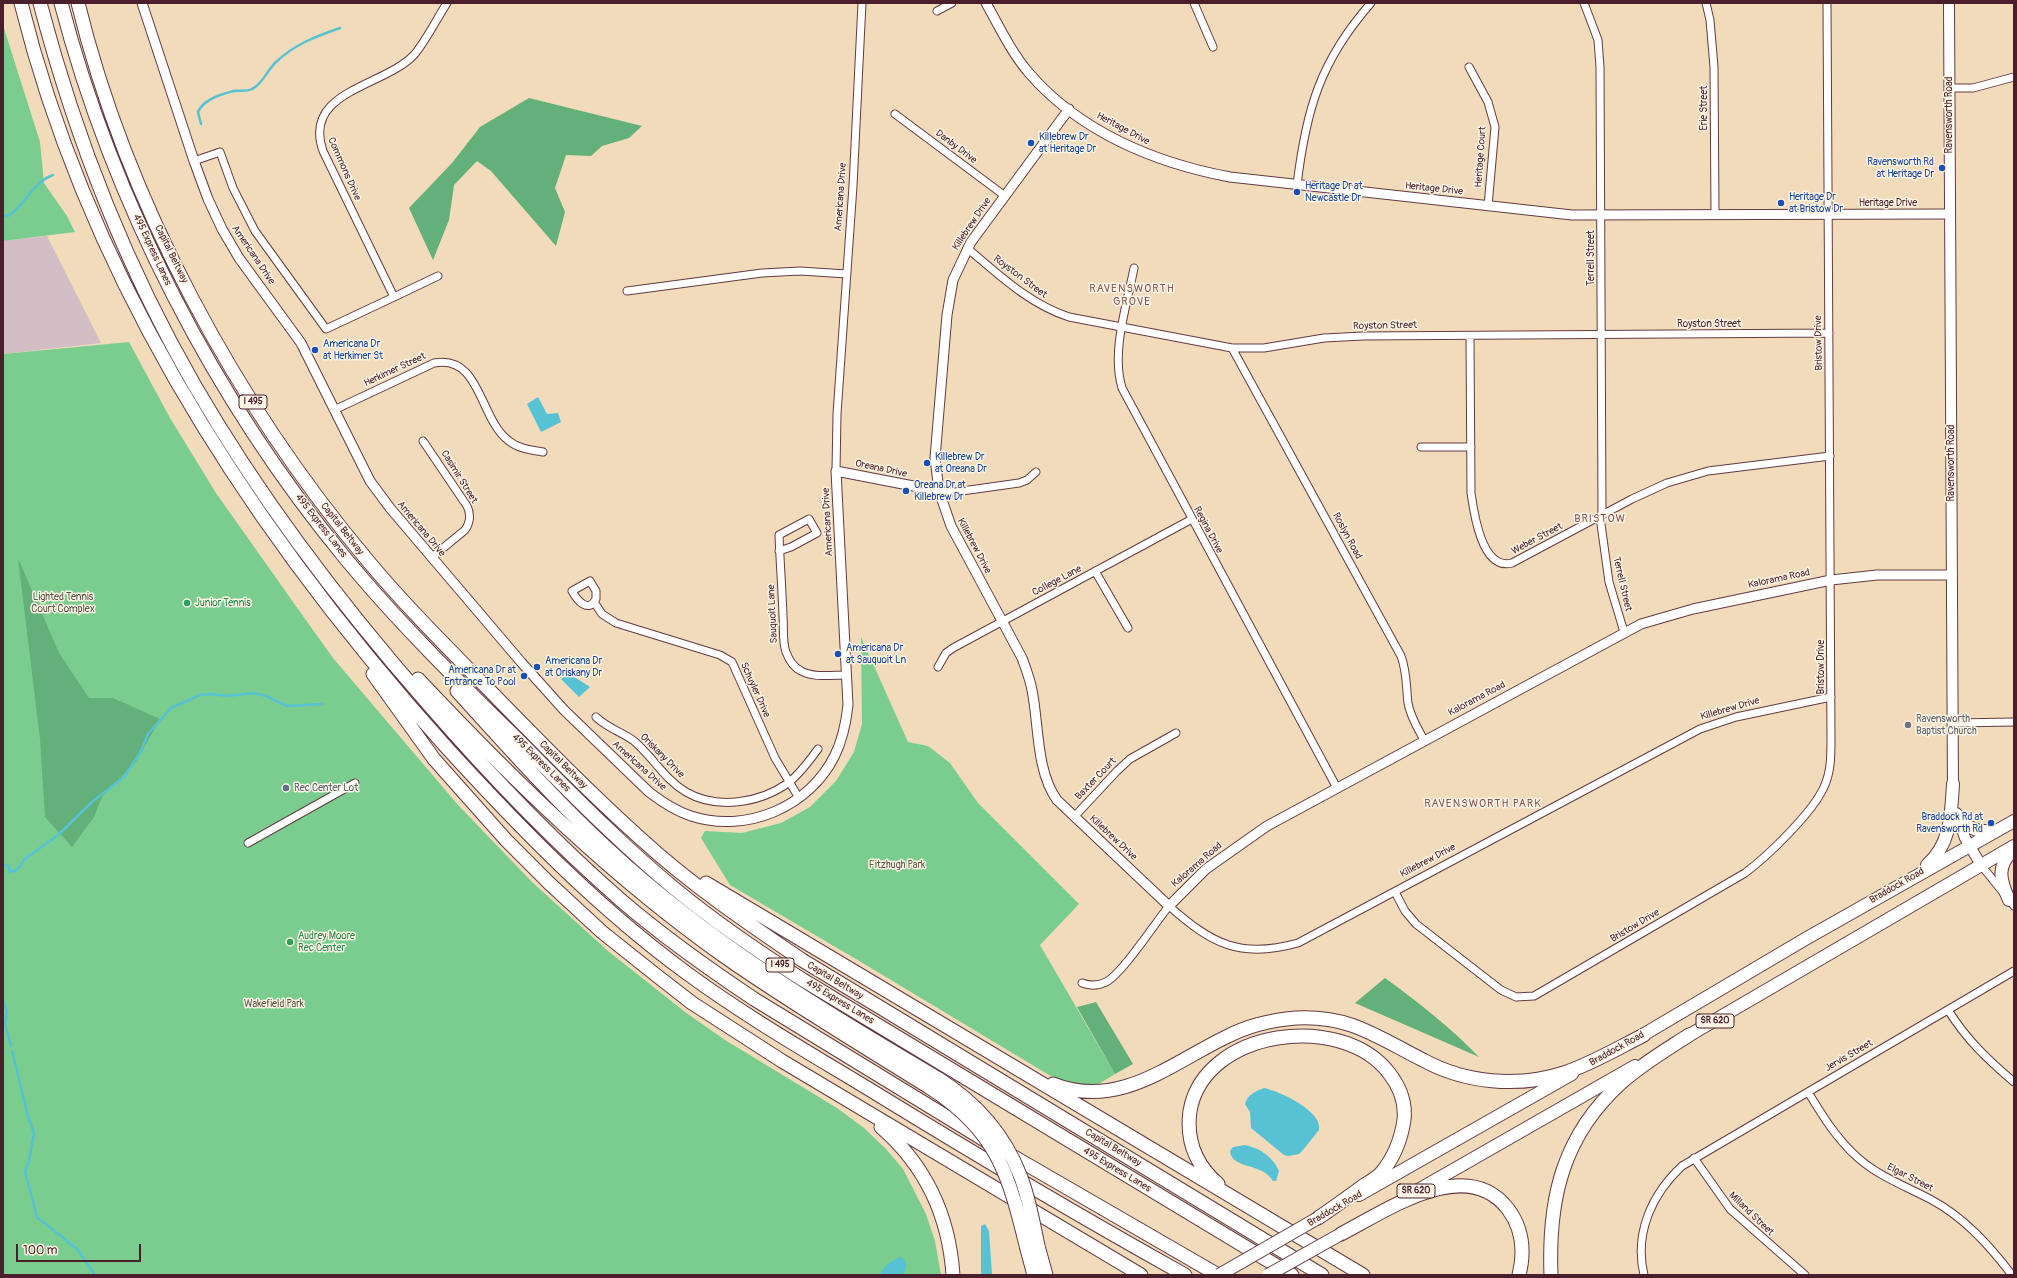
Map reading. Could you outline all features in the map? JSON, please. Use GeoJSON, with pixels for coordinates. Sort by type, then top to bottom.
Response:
{"type":"FeatureCollection","features":[{"type":"Feature","properties":{"kind":"highway"},"geometry":{"type":"LineString","coordinates":[[21,3],[47,93],[81,188],[120,278],[137,313],[173,377],[227,465],[426,749],[477,809],[548,883],[602,932],[692,1003],[830,1089],[1142,1275]]}},
{"type":"Feature","properties":{"kind":"highway"},"geometry":{"type":"LineString","coordinates":[[40,3],[54,53],[87,154],[148,296],[212,415],[271,504],[320,573],[387,656],[483,765],[584,867],[654,927],[718,975],[800,1028],[1062,1186],[1218,1275]]}},
{"type":"Feature","properties":{"kind":"highway","name":"495 Express Lanes"},"geometry":{"type":"LineString","coordinates":[[61,3],[78,63],[110,154],[131,206],[168,284],[248,424],[285,480],[344,557],[379,598],[448,671],[609,831],[677,890],[729,931],[803,980],[1292,1275]]}},
{"type":"Feature","properties":{"kind":"highway","name":"Capital Beltway"},"geometry":{"type":"LineString","coordinates":[[78,3],[120,137],[169,252],[242,384],[282,448],[333,518],[369,563],[403,601],[564,765],[641,840],[697,886],[802,960],[1322,1275]]}},
{"type":"Feature","properties":{"kind":"highway"},"geometry":{"type":"LineString","coordinates":[[344,557],[416,647],[536,777],[609,850],[698,923],[777,980],[858,1031],[936,1084],[948,1099],[966,1115],[990,1143],[1000,1159],[1033,1247],[1046,1275]]}},
{"type":"Feature","properties":{"kind":"highway"},"geometry":{"type":"LineString","coordinates":[[320,573],[487,752],[532,796],[628,881],[730,960],[816,1017],[936,1084]]}},
{"type":"Feature","properties":{"kind":"highway"},"geometry":{"type":"LineString","coordinates":[[319,596],[424,722],[504,810],[578,882],[658,950],[741,1011],[788,1040],[1044,1194],[1185,1275]]}},
{"type":"Feature","properties":{"kind":"highway"},"geometry":{"type":"LineString","coordinates":[[641,840],[761,917],[1019,1069],[1363,1275]]}},
{"type":"Feature","properties":{"kind":"highway"},"geometry":{"type":"LineString","coordinates":[[1019,1069],[1059,1087],[1102,1092],[1120,1090],[1143,1081],[1226,1036],[1244,1029],[1278,1020],[1313,1018],[1343,1023],[1364,1029],[1423,1061],[1461,1075],[1489,1080],[1525,1082],[1566,1073],[1644,1035]]}},
{"type":"Feature","properties":{"kind":"highway"},"geometry":{"type":"LineString","coordinates":[[1551,1275],[1552,1230],[1557,1192],[1566,1159],[1581,1128],[1592,1113],[1622,1082],[1644,1064],[1689,1035]]}},
{"type":"Feature","properties":{"kind":"highway"},"geometry":{"type":"LineString","coordinates":[[1239,1202],[1210,1177],[1198,1162],[1194,1152],[1190,1133],[1190,1118],[1192,1103],[1199,1087],[1212,1069],[1221,1062],[1252,1045],[1291,1036],[1321,1037],[1336,1040],[1357,1046],[1367,1052],[1385,1068],[1402,1094],[1404,1102],[1404,1122],[1397,1148],[1380,1174],[1318,1218]]}},
{"type":"Feature","properties":{"kind":"highway"},"geometry":{"type":"LineString","coordinates":[[830,1089],[871,1118],[892,1136],[909,1156],[925,1179],[937,1202],[946,1226],[952,1252],[953,1275]]}},
{"type":"Feature","properties":{"kind":"highway"},"geometry":{"type":"LineString","coordinates":[[1341,1234],[1428,1191],[1452,1185],[1477,1188],[1500,1200],[1517,1223],[1521,1233],[1523,1253],[1519,1275]]}},
{"type":"Feature","properties":{"kind":"highway"},"geometry":{"type":"LineString","coordinates":[[1033,1247],[1034,1275]]}},
{"type":"Feature","properties":{"kind":"main road","name":"Ravensworth Road"},"geometry":{"type":"LineString","coordinates":[[1949,3],[1953,784],[1956,814],[1969,846],[1981,865]]}},
{"type":"Feature","properties":{"kind":"main road"},"geometry":{"type":"LineString","coordinates":[[1896,887],[1923,869],[1941,850],[1950,824],[1953,784]]}},
{"type":"Feature","properties":{"kind":"main road"},"geometry":{"type":"LineString","coordinates":[[1956,814],[1965,824],[1977,831],[1986,832],[2000,829]]}},
{"type":"Feature","properties":{"kind":"main road","name":"Braddock Road"},"geometry":{"type":"LineString","coordinates":[[1218,1275],[1519,1103],[1644,1035],[1807,938],[2014,820]]}},
{"type":"Feature","properties":{"kind":"main road","name":"SR 620"},"geometry":{"type":"LineString","coordinates":[[1268,1275],[1689,1035],[2014,846]]}},
{"type":"Feature","properties":{"kind":"main road"},"geometry":{"type":"LineString","coordinates":[[2012,903],[2000,876],[2005,860],[2014,849]]}},
{"type":"Feature","properties":{"kind":"street","name":"Americana Drive"},"geometry":{"type":"LineString","coordinates":[[142,3],[194,161],[208,199],[222,229],[239,258],[302,343],[370,481],[431,558],[564,710],[649,792],[677,810],[705,820],[735,821],[769,814],[800,798],[825,772],[840,746],[847,718],[847,675],[836,471],[837,414],[859,88],[862,3]]}},
{"type":"Feature","properties":{"kind":"street","name":"Commons Drive"},"geometry":{"type":"LineString","coordinates":[[394,297],[323,151],[319,129],[326,111],[342,96],[390,73],[414,55],[447,3]]}},
{"type":"Feature","properties":{"kind":"street"},"geometry":{"type":"LineString","coordinates":[[938,11],[952,3]]}},
{"type":"Feature","properties":{"kind":"street","name":"Heritage Drive"},"geometry":{"type":"LineString","coordinates":[[986,3],[1011,47],[1028,73],[1069,110],[1113,138],[1161,160],[1208,173],[1297,185],[1559,214],[1600,216],[1715,214],[1950,214]]}},
{"type":"Feature","properties":{"kind":"street"},"geometry":{"type":"LineString","coordinates":[[1194,3],[1213,47]]}},
{"type":"Feature","properties":{"kind":"street"},"geometry":{"type":"LineString","coordinates":[[1297,185],[1307,120],[1322,76],[1346,34],[1371,3]]}},
{"type":"Feature","properties":{"kind":"street","name":"Terrell Street"},"geometry":{"type":"LineString","coordinates":[[1584,3],[1594,26],[1600,54],[1601,516],[1609,582],[1624,632]]}},
{"type":"Feature","properties":{"kind":"street","name":"Erie Street"},"geometry":{"type":"LineString","coordinates":[[1706,3],[1710,20],[1714,67],[1715,214]]}},
{"type":"Feature","properties":{"kind":"street","name":"Bristow Drive"},"geometry":{"type":"LineString","coordinates":[[1394,892],[1405,911],[1416,924],[1501,990],[1510,995],[1523,998],[1541,994],[1745,873],[1771,851],[1811,807],[1824,788],[1831,757],[1827,3]]}},
{"type":"Feature","properties":{"kind":"street","name":"Heritage Court"},"geometry":{"type":"LineString","coordinates":[[1469,67],[1488,102],[1495,127],[1488,206]]}},
{"type":"Feature","properties":{"kind":"street"},"geometry":{"type":"LineString","coordinates":[[1949,88],[1973,88],[2014,77]]}},
{"type":"Feature","properties":{"kind":"street","name":"Killebrew Drive"},"geometry":{"type":"LineString","coordinates":[[1069,110],[967,248],[953,280],[946,315],[935,458],[939,492],[951,526],[1002,621],[1028,674],[1046,783],[1057,800],[1074,817],[1194,928],[1215,940],[1239,948],[1267,950],[1307,939],[1700,729],[1736,717],[1831,697]]}},
{"type":"Feature","properties":{"kind":"street","name":"Danby Drive"},"geometry":{"type":"LineString","coordinates":[[895,114],[1005,196]]}},
{"type":"Feature","properties":{"kind":"street"},"geometry":{"type":"LineString","coordinates":[[194,161],[220,152],[233,188],[255,231],[326,329],[438,276]]}},
{"type":"Feature","properties":{"kind":"street","name":"Royston Street"},"geometry":{"type":"LineString","coordinates":[[967,248],[1019,291],[1045,308],[1069,317],[1232,348],[1264,348],[1324,338],[1829,333]]}},
{"type":"Feature","properties":{"kind":"street","name":"Regina Drive"},"geometry":{"type":"LineString","coordinates":[[1134,268],[1117,364],[1122,388],[1337,788]]}},
{"type":"Feature","properties":{"kind":"street"},"geometry":{"type":"LineString","coordinates":[[627,291],[762,273],[800,271],[847,274]]}},
{"type":"Feature","properties":{"kind":"street","name":"Weber Street"},"geometry":{"type":"LineString","coordinates":[[1470,336],[1471,493],[1473,510],[1483,541],[1491,558],[1495,562],[1501,564],[1512,563],[1646,491],[1693,474],[1736,467],[1830,456]]}},
{"type":"Feature","properties":{"kind":"street","name":"Roslyn Road"},"geometry":{"type":"LineString","coordinates":[[1232,348],[1400,656],[1406,676],[1408,703],[1411,714],[1424,740]]}},
{"type":"Feature","properties":{"kind":"street","name":"Herkimer Street"},"geometry":{"type":"LineString","coordinates":[[334,410],[434,362],[449,361],[461,367],[471,377],[494,424],[502,435],[522,448],[543,452]]}},
{"type":"Feature","properties":{"kind":"street","name":"Casimir Street"},"geometry":{"type":"LineString","coordinates":[[423,440],[467,506],[470,515],[468,526],[465,530],[431,558]]}},
{"type":"Feature","properties":{"kind":"street"},"geometry":{"type":"LineString","coordinates":[[1421,447],[1471,447]]}},
{"type":"Feature","properties":{"kind":"street","name":"Oreana Drive"},"geometry":{"type":"LineString","coordinates":[[836,471],[939,492],[955,492],[1019,483],[1027,480],[1036,472]]}},
{"type":"Feature","properties":{"kind":"street","name":"Sauquoit Lane"},"geometry":{"type":"LineString","coordinates":[[779,551],[790,548],[817,533],[809,519],[778,535],[784,645],[789,660],[795,667],[806,673],[814,675],[847,675]]}},
{"type":"Feature","properties":{"kind":"street","name":"College Lane"},"geometry":{"type":"LineString","coordinates":[[938,667],[946,653],[953,648],[1192,519]]}},
{"type":"Feature","properties":{"kind":"street"},"geometry":{"type":"LineString","coordinates":[[1095,571],[1128,628]]}},
{"type":"Feature","properties":{"kind":"street","name":"Kalorama Road"},"geometry":{"type":"LineString","coordinates":[[1082,983],[1090,986],[1100,985],[1114,977],[1169,906],[1206,869],[1266,826],[1624,632],[1659,618],[1686,611],[1830,580],[1876,575],[1952,575]]}},
{"type":"Feature","properties":{"kind":"street","name":"Schuyler Drive"},"geometry":{"type":"LineString","coordinates":[[594,602],[602,614],[616,623],[720,655],[732,662],[775,758],[800,798]]}},
{"type":"Feature","properties":{"kind":"street","name":"Oriskany Drive"},"geometry":{"type":"LineString","coordinates":[[596,717],[607,726],[633,740],[648,754],[668,778],[686,792],[699,798],[727,802],[744,801],[772,793],[789,782],[804,768],[818,749]]}},
{"type":"Feature","properties":{"kind":"street"},"geometry":{"type":"LineString","coordinates":[[1953,723],[2014,722]]}},
{"type":"Feature","properties":{"kind":"street","name":"Baxter Court"},"geometry":{"type":"LineString","coordinates":[[1074,817],[1130,759],[1176,733]]}},
{"type":"Feature","properties":{"kind":"street"},"geometry":{"type":"LineString","coordinates":[[248,843],[355,783]]}},
{"type":"Feature","properties":{"kind":"street","name":"Ravensworth Road"},"geometry":{"type":"LineString","coordinates":[[1981,865],[2012,903]]}},
{"type":"Feature","properties":{"kind":"street","name":"Jervis Street"},"geometry":{"type":"LineString","coordinates":[[1694,1158],[2014,971]]}},
{"type":"Feature","properties":{"kind":"street"},"geometry":{"type":"LineString","coordinates":[[1948,1010],[1966,1038],[1979,1052],[2014,1082]]}},
{"type":"Feature","properties":{"kind":"street","name":"Elgar Street"},"geometry":{"type":"LineString","coordinates":[[1808,1092],[1832,1131],[1857,1158],[1888,1179],[1930,1199],[1960,1220],[1983,1240],[2012,1275]]}},
{"type":"Feature","properties":{"kind":"street"},"geometry":{"type":"LineString","coordinates":[[1644,1275],[1641,1257],[1642,1242],[1648,1213],[1662,1187],[1682,1166],[1694,1158]]}},
{"type":"Feature","properties":{"kind":"street","name":"Milland Street"},"geometry":{"type":"LineString","coordinates":[[1694,1158],[1730,1209],[1804,1275]]}},
{"type":"Feature","properties":{"kind":"shaded area"},"geometry":{"type":"Polygon","coordinates":[[[47,236],[101,343],[3,354],[3,241],[47,236]]]}},
{"type":"Feature","properties":{"kind":"green space"},"geometry":{"type":"Polygon","coordinates":[[[3,25],[40,142],[44,183],[67,216],[75,232],[3,241],[3,25]]]}},
{"type":"Feature","properties":{"kind":"green space"},"geometry":{"type":"Polygon","coordinates":[[[529,98],[642,126],[629,138],[602,146],[591,156],[566,155],[555,188],[565,212],[556,246],[491,171],[477,161],[454,185],[449,220],[433,260],[409,208],[452,163],[480,127],[529,98]]]}},
{"type":"Feature","properties":{"kind":"green space","name":"Wakefield Park"},"geometry":{"type":"Polygon","coordinates":[[[129,342],[170,418],[216,493],[298,609],[333,658],[458,805],[532,882],[608,951],[685,1012],[725,1040],[837,1108],[864,1128],[886,1149],[903,1169],[926,1214],[935,1241],[941,1275],[3,1275],[3,354],[129,342]]]}},
{"type":"Feature","properties":{"kind":"green space"},"geometry":{"type":"Polygon","coordinates":[[[18,558],[59,653],[89,698],[113,698],[160,719],[136,762],[102,797],[94,817],[72,847],[45,817],[40,739],[18,558]]]}},
{"type":"Feature","properties":{"kind":"green space","name":"Fitzhugh Park"},"geometry":{"type":"Polygon","coordinates":[[[861,637],[908,742],[928,746],[950,763],[978,803],[1079,904],[1040,945],[1115,1074],[1097,1085],[1073,1083],[1054,1078],[730,885],[701,838],[705,831],[742,833],[781,823],[810,807],[836,781],[854,752],[862,724],[861,637]]]}},
{"type":"Feature","properties":{"kind":"green space"},"geometry":{"type":"Polygon","coordinates":[[[1385,978],[1434,1015],[1479,1057],[1355,1003],[1385,978]]]}},
{"type":"Feature","properties":{"kind":"green space"},"geometry":{"type":"Polygon","coordinates":[[[1096,1002],[1133,1064],[1115,1074],[1077,1007],[1096,1002]]]}},
{"type":"Feature","properties":{"kind":"water"},"geometry":{"type":"Polygon","coordinates":[[[538,397],[547,414],[558,413],[561,422],[541,432],[527,404],[538,397]]]}},
{"type":"Feature","properties":{"kind":"water"},"geometry":{"type":"Polygon","coordinates":[[[568,673],[590,687],[579,697],[561,679],[568,673]]]}},
{"type":"Feature","properties":{"kind":"water"},"geometry":{"type":"Polygon","coordinates":[[[1264,1088],[1279,1093],[1299,1103],[1314,1116],[1318,1123],[1319,1130],[1299,1154],[1288,1156],[1284,1155],[1251,1128],[1250,1112],[1245,1104],[1250,1096],[1264,1088]]]}},
{"type":"Feature","properties":{"kind":"water"},"geometry":{"type":"Polygon","coordinates":[[[1245,1145],[1256,1148],[1270,1157],[1279,1171],[1276,1181],[1273,1181],[1262,1171],[1242,1164],[1232,1157],[1230,1151],[1233,1147],[1245,1145]]]}},
{"type":"Feature","properties":{"kind":"water"},"geometry":{"type":"Polygon","coordinates":[[[985,1224],[989,1231],[992,1275],[981,1275],[981,1226],[985,1224]]]}},
{"type":"Feature","properties":{"kind":"water"},"geometry":{"type":"Polygon","coordinates":[[[901,1257],[905,1261],[906,1265],[903,1275],[881,1275],[883,1269],[888,1263],[901,1257]]]}},
{"type":"Feature","properties":{"kind":"waterway"},"geometry":{"type":"LineString","coordinates":[[201,124],[198,112],[200,108],[208,101],[229,92],[248,90],[256,87],[276,62],[291,50],[299,45],[340,28]]}},
{"type":"Feature","properties":{"kind":"waterway"},"geometry":{"type":"LineString","coordinates":[[3,215],[8,216],[20,206],[39,183],[53,175]]}},
{"type":"Feature","properties":{"kind":"waterway"},"geometry":{"type":"LineString","coordinates":[[3,866],[6,865],[9,867],[10,872],[17,870],[26,858],[57,836],[92,802],[124,777],[140,753],[148,734],[171,708],[200,695],[213,694],[227,696],[253,693],[266,696],[287,706],[322,704]]}},
{"type":"Feature","properties":{"kind":"waterway"},"geometry":{"type":"LineString","coordinates":[[3,999],[7,1012],[5,1024],[11,1046]]}},
{"type":"Feature","properties":{"kind":"waterway"},"geometry":{"type":"LineString","coordinates":[[12,1051],[28,1116],[34,1133],[29,1161],[25,1171],[37,1217],[78,1250],[95,1275]]}},
{"type":"Feature","properties":{"kind":"place","name":"Killebrew Dr at Heritage Dr"},"geometry":{"type":"Point","coordinates":[1031,143]}},
{"type":"Feature","properties":{"kind":"place","name":"Ravensworth Rd at Heritage Dr"},"geometry":{"type":"Point","coordinates":[1942,168]}},
{"type":"Feature","properties":{"kind":"place","name":"Heritage Dr at Newcastle Dr"},"geometry":{"type":"Point","coordinates":[1297,192]}},
{"type":"Feature","properties":{"kind":"place","name":"Heritage Dr at Bristow Dr"},"geometry":{"type":"Point","coordinates":[1781,203]}},
{"type":"Feature","properties":{"kind":"place","name":"Americana Dr at Herkimer St"},"geometry":{"type":"Point","coordinates":[315,350]}},
{"type":"Feature","properties":{"kind":"place","name":"Killebrew Dr at Oreana Dr"},"geometry":{"type":"Point","coordinates":[927,463]}},
{"type":"Feature","properties":{"kind":"place","name":"Oreana Dr at Killebrew Dr"},"geometry":{"type":"Point","coordinates":[906,491]}},
{"type":"Feature","properties":{"kind":"place","name":"Junior Tennis"},"geometry":{"type":"Point","coordinates":[187,603]}},
{"type":"Feature","properties":{"kind":"place","name":"Americana Dr at Sauquoit Ln"},"geometry":{"type":"Point","coordinates":[838,654]}},
{"type":"Feature","properties":{"kind":"place","name":"Americana Dr at Oriskany Dr"},"geometry":{"type":"Point","coordinates":[537,667]}},
{"type":"Feature","properties":{"kind":"place","name":"Americana Dr at Entrance To Pool"},"geometry":{"type":"Point","coordinates":[524,676]}},
{"type":"Feature","properties":{"kind":"place","name":"Ravensworth Baptist Church"},"geometry":{"type":"Point","coordinates":[1908,725]}},
{"type":"Feature","properties":{"kind":"place","name":"Rec Center Lot"},"geometry":{"type":"Point","coordinates":[286,788]}},
{"type":"Feature","properties":{"kind":"place","name":"Braddock Rd at Ravensworth Rd"},"geometry":{"type":"Point","coordinates":[1991,823]}},
{"type":"Feature","properties":{"kind":"place","name":"Audrey Moore Rec Center"},"geometry":{"type":"Point","coordinates":[290,942]}},
{"type":"Feature","properties":{"kind":"district","name":"RAVENSWORTH GROVE"},"geometry":{"type":"Point","coordinates":[1132,295]}},
{"type":"Feature","properties":{"kind":"district","name":"BRISTOW"},"geometry":{"type":"Point","coordinates":[1600,519]}},
{"type":"Feature","properties":{"kind":"district","name":"RAVENSWORTH PARK"},"geometry":{"type":"Point","coordinates":[1483,804]}},
{"type":"Feature","properties":{"kind":"park label","name":"Lighted Tennis Court Complex"},"geometry":{"type":"Point","coordinates":[63,602]}}]}
